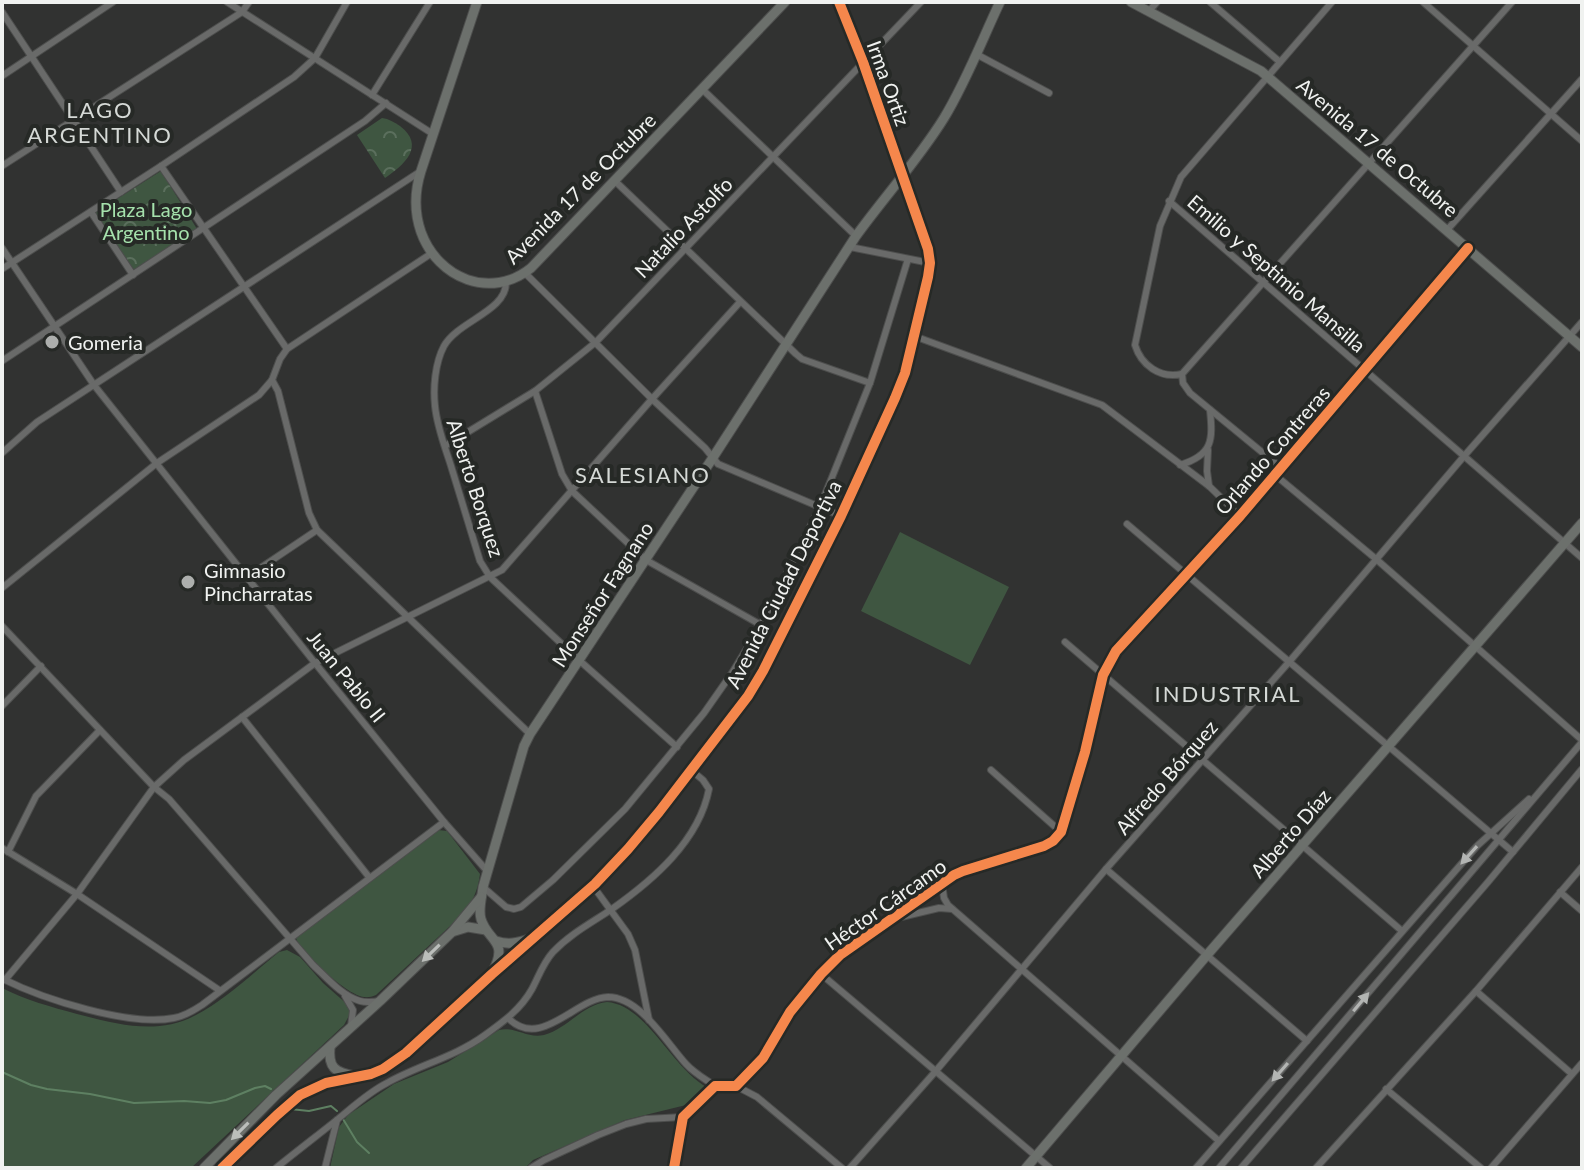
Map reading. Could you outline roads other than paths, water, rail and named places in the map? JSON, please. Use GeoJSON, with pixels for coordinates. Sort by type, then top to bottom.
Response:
{"type":"FeatureCollection","features":[{"type":"Feature","properties":{"kind":"street"},"geometry":{"type":"LineString","coordinates":[[2,76],[113,2]]}},
{"type":"Feature","properties":{"kind":"street"},"geometry":{"type":"LineString","coordinates":[[227,2],[433,134]]}},
{"type":"Feature","properties":{"kind":"street"},"geometry":{"type":"LineString","coordinates":[[2,166],[242,12],[249,2]]}},
{"type":"Feature","properties":{"kind":"street"},"geometry":{"type":"LineString","coordinates":[[2,269],[294,77],[315,58],[347,2]]}},
{"type":"Feature","properties":{"kind":"street"},"geometry":{"type":"LineString","coordinates":[[372,95],[430,2]]}},
{"type":"Feature","properties":{"kind":"street","name":"Avenida 17 de Octubre"},"geometry":{"type":"LineString","coordinates":[[476,3],[421,171],[417,217],[421,233],[432,253],[447,268],[468,280],[487,284],[506,282],[525,273],[785,2]]}},
{"type":"Feature","properties":{"kind":"street","name":"Irma Ortiz"},"geometry":{"type":"LineString","coordinates":[[839,2],[903,177]]}},
{"type":"Feature","properties":{"kind":"street","name":"Natalio Astolfo"},"geometry":{"type":"LineString","coordinates":[[445,446],[535,391],[596,342],[921,2]]}},
{"type":"Feature","properties":{"kind":"street","name":"Monseñor Fagnano"},"geometry":{"type":"LineString","coordinates":[[204,1168],[276,1095],[452,932],[475,906],[483,891],[530,734],[856,236],[903,177],[945,116],[1000,2]]}},
{"type":"Feature","properties":{"kind":"street","name":"Avenida 17 de Octubre"},"geometry":{"type":"LineString","coordinates":[[1131,2],[1249,64],[1267,77],[1582,347]]}},
{"type":"Feature","properties":{"kind":"street"},"geometry":{"type":"LineString","coordinates":[[1149,11],[1157,2]]}},
{"type":"Feature","properties":{"kind":"street"},"geometry":{"type":"LineString","coordinates":[[1210,2],[1280,62]]}},
{"type":"Feature","properties":{"kind":"street"},"geometry":{"type":"LineString","coordinates":[[1332,2],[1181,177],[1169,201],[1160,226],[1135,345],[1143,362],[1165,376],[1182,374],[1512,2]]}},
{"type":"Feature","properties":{"kind":"street"},"geometry":{"type":"LineString","coordinates":[[1423,2],[1582,141]]}},
{"type":"Feature","properties":{"kind":"street"},"geometry":{"type":"LineString","coordinates":[[2,12],[121,192]]}},
{"type":"Feature","properties":{"kind":"street"},"geometry":{"type":"LineString","coordinates":[[976,54],[1049,93]]}},
{"type":"Feature","properties":{"kind":"street"},"geometry":{"type":"LineString","coordinates":[[1447,230],[1582,79]]}},
{"type":"Feature","properties":{"kind":"street"},"geometry":{"type":"LineString","coordinates":[[702,89],[856,236]]}},
{"type":"Feature","properties":{"kind":"street"},"geometry":{"type":"LineString","coordinates":[[2,361],[365,121],[386,103]]}},
{"type":"Feature","properties":{"kind":"street"},"geometry":{"type":"LineString","coordinates":[[161,166],[287,349]]}},
{"type":"Feature","properties":{"kind":"street"},"geometry":{"type":"LineString","coordinates":[[3,447],[421,171]]}},
{"type":"Feature","properties":{"kind":"street","name":"Avenida Ciudad Deportiva"},"geometry":{"type":"LineString","coordinates":[[492,974],[593,886],[628,849],[748,696],[763,671],[841,516],[905,373],[930,263],[903,177]]}},
{"type":"Feature","properties":{"kind":"street"},"geometry":{"type":"LineString","coordinates":[[615,181],[802,359],[870,383]]}},
{"type":"Feature","properties":{"kind":"street","name":"Emilio y Septimio Mansilla"},"geometry":{"type":"LineString","coordinates":[[1169,201],[1582,558]]}},
{"type":"Feature","properties":{"kind":"street"},"geometry":{"type":"LineString","coordinates":[[91,212],[133,275]]}},
{"type":"Feature","properties":{"kind":"street"},"geometry":{"type":"LineString","coordinates":[[850,247],[930,263]]}},
{"type":"Feature","properties":{"kind":"street","name":"Juan Pablo II"},"geometry":{"type":"LineString","coordinates":[[2,248],[94,385],[315,663],[488,872]]}},
{"type":"Feature","properties":{"kind":"street","name":"Orlando Contreras"},"geometry":{"type":"LineString","coordinates":[[1103,675],[1116,651],[1240,516],[1468,248]]}},
{"type":"Feature","properties":{"kind":"street"},"geometry":{"type":"LineString","coordinates":[[2,588],[157,463],[259,395],[272,380],[287,349],[432,253]]}},
{"type":"Feature","properties":{"kind":"street","name":"Avenida Ciudad Deportiva"},"geometry":{"type":"LineString","coordinates":[[483,891],[514,909],[521,907],[561,873],[625,809],[725,683],[761,625],[820,507],[870,383],[908,259]]}},
{"type":"Feature","properties":{"kind":"street"},"geometry":{"type":"LineString","coordinates":[[525,273],[705,448],[712,459],[723,467],[841,516]]}},
{"type":"Feature","properties":{"kind":"street","name":"Alberto Borquez"},"geometry":{"type":"LineString","coordinates":[[506,282],[502,299],[455,332],[447,342],[440,355],[435,381],[436,416],[480,561],[490,577],[677,747]]}},
{"type":"Feature","properties":{"kind":"street"},"geometry":{"type":"LineString","coordinates":[[444,822],[187,1014],[172,1019],[151,1020],[103,1013],[33,992],[4,979],[77,894],[154,787],[176,766],[315,663],[502,570],[740,302]]}},
{"type":"Feature","properties":{"kind":"street","name":"Alfredo Bórquez"},"geometry":{"type":"LineString","coordinates":[[850,1168],[1582,322]]}},
{"type":"Feature","properties":{"kind":"street"},"geometry":{"type":"LineString","coordinates":[[914,336],[1102,405],[1209,486],[1240,516]]}},
{"type":"Feature","properties":{"kind":"street"},"geometry":{"type":"LineString","coordinates":[[1182,374],[1186,388],[1280,467]]}},
{"type":"Feature","properties":{"kind":"street"},"geometry":{"type":"LineString","coordinates":[[272,380],[278,391],[309,513],[317,530],[530,734]]}},
{"type":"Feature","properties":{"kind":"street"},"geometry":{"type":"LineString","coordinates":[[535,391],[562,474],[572,491],[646,560],[761,625]]}},
{"type":"Feature","properties":{"kind":"street"},"geometry":{"type":"LineString","coordinates":[[1209,486],[1210,410]]}},
{"type":"Feature","properties":{"kind":"street"},"geometry":{"type":"LineString","coordinates":[[1180,465],[1197,459],[1208,447]]}},
{"type":"Feature","properties":{"kind":"street"},"geometry":{"type":"LineString","coordinates":[[1219,1168],[1582,741],[1376,559],[1274,474]]}},
{"type":"Feature","properties":{"kind":"street","name":"Alberto Díaz"},"geometry":{"type":"LineString","coordinates":[[1026,1168],[1582,523]]}},
{"type":"Feature","properties":{"kind":"street"},"geometry":{"type":"LineString","coordinates":[[1127,524],[1513,852]]}},
{"type":"Feature","properties":{"kind":"street"},"geometry":{"type":"LineString","coordinates":[[247,577],[317,530]]}},
{"type":"Feature","properties":{"kind":"street"},"geometry":{"type":"LineString","coordinates":[[2,626],[154,787],[169,799],[313,965],[359,1001],[380,1001]]}},
{"type":"Feature","properties":{"kind":"street"},"geometry":{"type":"LineString","coordinates":[[1065,642],[1402,931]]}},
{"type":"Feature","properties":{"kind":"street"},"geometry":{"type":"LineString","coordinates":[[2,706],[41,666]]}},
{"type":"Feature","properties":{"kind":"street"},"geometry":{"type":"LineString","coordinates":[[991,770],[1061,832],[1085,752],[1103,675]]}},
{"type":"Feature","properties":{"kind":"street"},"geometry":{"type":"LineString","coordinates":[[242,717],[369,877]]}},
{"type":"Feature","properties":{"kind":"street"},"geometry":{"type":"LineString","coordinates":[[100,730],[36,796],[5,850],[77,894],[219,990]]}},
{"type":"Feature","properties":{"kind":"street"},"geometry":{"type":"LineString","coordinates":[[1241,1168],[1582,769]]}},
{"type":"Feature","properties":{"kind":"street"},"geometry":{"type":"LineString","coordinates":[[276,1168],[375,1089],[443,1059],[482,1038],[508,1018],[523,1003],[551,955],[575,932],[648,882],[677,852],[693,830],[707,801],[709,789],[691,770]]}},
{"type":"Feature","properties":{"kind":"street"},"geometry":{"type":"LineString","coordinates":[[1196,1168],[1491,833],[1547,783]]}},
{"type":"Feature","properties":{"kind":"street","name":"Héctor Cárcamo"},"geometry":{"type":"LineString","coordinates":[[736,1086],[763,1058],[790,1012],[840,955],[963,871],[1044,846],[1061,832]]}},
{"type":"Feature","properties":{"kind":"street"},"geometry":{"type":"LineString","coordinates":[[1316,1168],[1476,991],[1582,867]]}},
{"type":"Feature","properties":{"kind":"street"},"geometry":{"type":"LineString","coordinates":[[1106,869],[1307,1041]]}},
{"type":"Feature","properties":{"kind":"street"},"geometry":{"type":"LineString","coordinates":[[942,884],[944,898],[952,909],[1219,1141]]}},
{"type":"Feature","properties":{"kind":"street"},"geometry":{"type":"LineString","coordinates":[[593,886],[628,934],[635,950],[649,1020]]}},
{"type":"Feature","properties":{"kind":"street"},"geometry":{"type":"LineString","coordinates":[[222,1168],[300,1095],[326,1083],[383,1069],[394,1062],[492,974],[499,952],[496,941],[481,920],[483,891]]}},
{"type":"Feature","properties":{"kind":"street"},"geometry":{"type":"LineString","coordinates":[[1560,892],[1582,911]]}},
{"type":"Feature","properties":{"kind":"street"},"geometry":{"type":"LineString","coordinates":[[892,920],[939,908],[952,909]]}},
{"type":"Feature","properties":{"kind":"street"},"geometry":{"type":"LineString","coordinates":[[452,932],[468,927],[486,930]]}},
{"type":"Feature","properties":{"kind":"street"},"geometry":{"type":"LineString","coordinates":[[496,941],[517,943],[536,937]]}},
{"type":"Feature","properties":{"kind":"street"},"geometry":{"type":"LineString","coordinates":[[821,974],[1050,1168]]}},
{"type":"Feature","properties":{"kind":"street"},"geometry":{"type":"LineString","coordinates":[[338,987],[352,1005],[351,1027]]}},
{"type":"Feature","properties":{"kind":"street"},"geometry":{"type":"LineString","coordinates":[[1476,991],[1572,1074]]}},
{"type":"Feature","properties":{"kind":"street"},"geometry":{"type":"LineString","coordinates":[[508,1018],[514,1024],[531,1030],[575,1012],[594,999],[608,997],[630,1003],[649,1020],[687,1066],[715,1086],[736,1086],[757,1097],[842,1168]]}},
{"type":"Feature","properties":{"kind":"street"},"geometry":{"type":"LineString","coordinates":[[330,1047],[329,1058],[337,1071],[360,1077]]}},
{"type":"Feature","properties":{"kind":"street"},"geometry":{"type":"LineString","coordinates":[[1491,1168],[1582,1063]]}},
{"type":"Feature","properties":{"kind":"street"},"geometry":{"type":"LineString","coordinates":[[674,1168],[683,1117],[715,1086]]}},
{"type":"Feature","properties":{"kind":"street"},"geometry":{"type":"LineString","coordinates":[[1386,1089],[1481,1168]]}},
{"type":"Feature","properties":{"kind":"street"},"geometry":{"type":"LineString","coordinates":[[531,1168],[626,1124],[646,1119],[683,1117]]}},
{"type":"Feature","properties":{"kind":"street"},"geometry":{"type":"LineString","coordinates":[[325,1168],[337,1120]]}},
{"type":"Feature","properties":{"kind":"waterway"},"geometry":{"type":"LineString","coordinates":[[2,1072],[47,1089],[134,1103],[210,1103],[255,1088],[265,1086],[271,1089]]}},
{"type":"Feature","properties":{"kind":"waterway"},"geometry":{"type":"LineString","coordinates":[[290,1109],[309,1111],[331,1106],[337,1111]]}},
{"type":"Feature","properties":{"kind":"waterway"},"geometry":{"type":"LineString","coordinates":[[343,1119],[357,1142],[369,1153]]}},
{"type":"Feature","properties":{"kind":"place","name":"Gomeria"},"geometry":{"type":"Point","coordinates":[52,342]}},
{"type":"Feature","properties":{"kind":"place","name":"Gimnasio Pincharratas"},"geometry":{"type":"Point","coordinates":[188,582]}},
{"type":"Feature","properties":{"kind":"district","name":"LAGO ARGENTINO"},"geometry":{"type":"Point","coordinates":[100,122]}},
{"type":"Feature","properties":{"kind":"district","name":"SALESIANO"},"geometry":{"type":"Point","coordinates":[643,474]}},
{"type":"Feature","properties":{"kind":"district","name":"INDUSTRIAL"},"geometry":{"type":"Point","coordinates":[1228,693]}},
{"type":"Feature","properties":{"kind":"park label","name":"Plaza Lago Argentino"},"geometry":{"type":"Point","coordinates":[146,220]}}]}
